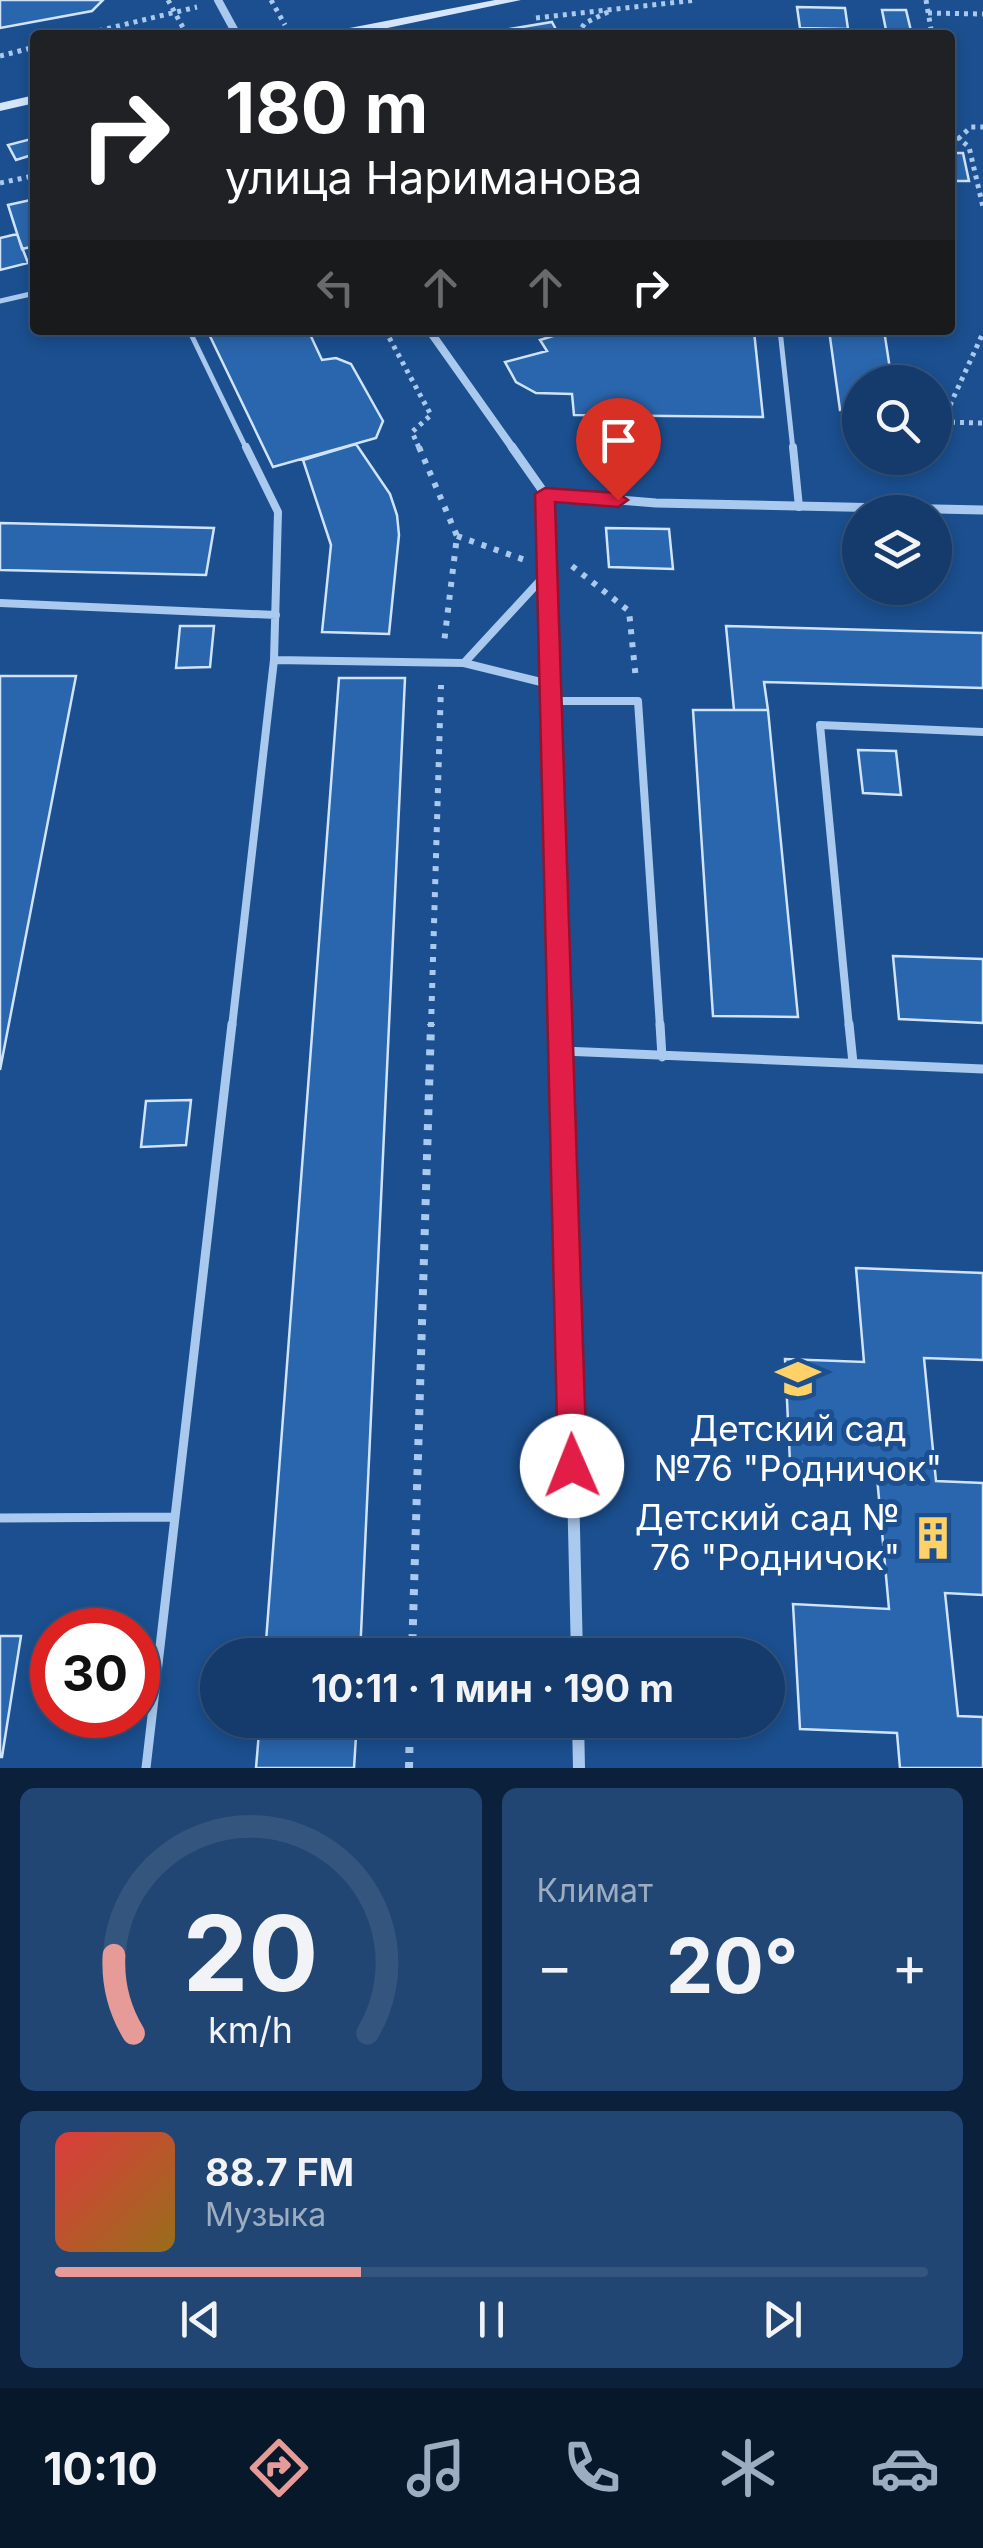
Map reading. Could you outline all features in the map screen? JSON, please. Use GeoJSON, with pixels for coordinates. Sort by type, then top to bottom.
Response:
{"type":"FeatureCollection","features":[{"type":"Feature","properties":{"kind":"street"},"geometry":{"type":"LineString","coordinates":[[218,0],[234,30]]}},
{"type":"Feature","properties":{"kind":"street"},"geometry":{"type":"LineString","coordinates":[[360,30],[515,0]]}},
{"type":"Feature","properties":{"kind":"street"},"geometry":{"type":"LineString","coordinates":[[0,107],[30,101]]}},
{"type":"Feature","properties":{"kind":"street"},"geometry":{"type":"LineString","coordinates":[[433,335],[545,494],[577,1638]]}},
{"type":"Feature","properties":{"kind":"street"},"geometry":{"type":"LineString","coordinates":[[545,494],[798,507],[983,510]]}},
{"type":"Feature","properties":{"kind":"street"},"geometry":{"type":"LineString","coordinates":[[578,1738],[579,1768]]}},
{"type":"Feature","properties":{"kind":"lane"},"geometry":{"type":"LineString","coordinates":[[0,301],[30,294]]}},
{"type":"Feature","properties":{"kind":"lane"},"geometry":{"type":"LineString","coordinates":[[146,1768],[274,660],[276,614],[278,512],[191,335]]}},
{"type":"Feature","properties":{"kind":"lane"},"geometry":{"type":"LineString","coordinates":[[781,335],[798,507]]}},
{"type":"Feature","properties":{"kind":"lane"},"geometry":{"type":"LineString","coordinates":[[464,663],[548,572]]}},
{"type":"Feature","properties":{"kind":"lane"},"geometry":{"type":"LineString","coordinates":[[0,603],[276,614]]}},
{"type":"Feature","properties":{"kind":"lane"},"geometry":{"type":"LineString","coordinates":[[274,660],[464,663],[549,684]]}},
{"type":"Feature","properties":{"kind":"lane"},"geometry":{"type":"LineString","coordinates":[[549,701],[638,701],[662,1057]]}},
{"type":"Feature","properties":{"kind":"lane"},"geometry":{"type":"LineString","coordinates":[[853,1063],[820,725],[983,732]]}},
{"type":"Feature","properties":{"kind":"lane"},"geometry":{"type":"LineString","coordinates":[[563,1051],[983,1069]]}},
{"type":"Feature","properties":{"kind":"lane"},"geometry":{"type":"LineString","coordinates":[[0,1518],[174,1517]]}},
{"type":"Feature","properties":{"kind":"path"},"geometry":{"type":"LineString","coordinates":[[168,0],[184,30]]}},
{"type":"Feature","properties":{"kind":"path"},"geometry":{"type":"LineString","coordinates":[[270,0],[286,24]]}},
{"type":"Feature","properties":{"kind":"path"},"geometry":{"type":"LineString","coordinates":[[536,18],[580,9],[613,10],[698,0]]}},
{"type":"Feature","properties":{"kind":"path"},"geometry":{"type":"LineString","coordinates":[[926,0],[931,30]]}},
{"type":"Feature","properties":{"kind":"path"},"geometry":{"type":"LineString","coordinates":[[100,30],[201,6]]}},
{"type":"Feature","properties":{"kind":"path"},"geometry":{"type":"LineString","coordinates":[[580,30],[585,23],[613,10]]}},
{"type":"Feature","properties":{"kind":"path"},"geometry":{"type":"LineString","coordinates":[[928,12],[983,14]]}},
{"type":"Feature","properties":{"kind":"path"},"geometry":{"type":"LineString","coordinates":[[0,56],[30,48]]}},
{"type":"Feature","properties":{"kind":"path"},"geometry":{"type":"LineString","coordinates":[[958,139],[971,127],[983,127]]}},
{"type":"Feature","properties":{"kind":"path"},"geometry":{"type":"LineString","coordinates":[[955,136],[970,146],[983,208]]}},
{"type":"Feature","properties":{"kind":"path"},"geometry":{"type":"LineString","coordinates":[[0,183],[30,177]]}},
{"type":"Feature","properties":{"kind":"path"},"geometry":{"type":"LineString","coordinates":[[952,400],[983,333]]}},
{"type":"Feature","properties":{"kind":"path"},"geometry":{"type":"LineString","coordinates":[[388,335],[431,415],[412,432],[457,536],[442,662],[413,1638]]}},
{"type":"Feature","properties":{"kind":"path"},"geometry":{"type":"LineString","coordinates":[[952,422],[983,423]]}},
{"type":"Feature","properties":{"kind":"path"},"geometry":{"type":"LineString","coordinates":[[409,1768],[410,1738]]}},
{"type":"Feature","properties":{"kind":"building"},"geometry":{"type":"Polygon","coordinates":[[[0,0],[103,0],[92,11],[0,28],[0,0]]]}},
{"type":"Feature","properties":{"kind":"building"},"geometry":{"type":"Polygon","coordinates":[[[797,7],[845,8],[848,29],[800,28],[797,7]]]}},
{"type":"Feature","properties":{"kind":"building"},"geometry":{"type":"Polygon","coordinates":[[[882,10],[906,10],[911,30],[886,30],[882,10]]]}},
{"type":"Feature","properties":{"kind":"building"},"geometry":{"type":"Polygon","coordinates":[[[552,22],[556,30],[510,30],[552,22]]]}},
{"type":"Feature","properties":{"kind":"building"},"geometry":{"type":"Polygon","coordinates":[[[30,139],[30,156],[16,160],[8,145],[30,139]]]}},
{"type":"Feature","properties":{"kind":"building"},"geometry":{"type":"Polygon","coordinates":[[[955,153],[963,153],[969,181],[955,181],[955,153]]]}},
{"type":"Feature","properties":{"kind":"building"},"geometry":{"type":"Polygon","coordinates":[[[30,200],[30,247],[22,249],[8,205],[30,200]]]}},
{"type":"Feature","properties":{"kind":"building"},"geometry":{"type":"Polygon","coordinates":[[[17,234],[28,263],[0,270],[0,238],[17,234]]]}},
{"type":"Feature","properties":{"kind":"building"},"geometry":{"type":"Polygon","coordinates":[[[209,335],[310,335],[322,360],[336,358],[351,364],[383,421],[376,438],[273,467],[209,335]]]}},
{"type":"Feature","properties":{"kind":"building"},"geometry":{"type":"Polygon","coordinates":[[[556,335],[754,335],[763,417],[574,415],[572,394],[536,393],[516,382],[505,362],[547,351],[540,340],[556,335]]]}},
{"type":"Feature","properties":{"kind":"building"},"geometry":{"type":"Polygon","coordinates":[[[830,335],[885,335],[889,365],[842,365],[842,410],[830,335]]]}},
{"type":"Feature","properties":{"kind":"building"},"geometry":{"type":"Polygon","coordinates":[[[356,444],[390,494],[397,515],[399,535],[389,634],[322,632],[331,545],[303,460],[356,444]]]}},
{"type":"Feature","properties":{"kind":"building"},"geometry":{"type":"Polygon","coordinates":[[[0,523],[214,528],[206,575],[0,570],[0,523]]]}},
{"type":"Feature","properties":{"kind":"building"},"geometry":{"type":"Polygon","coordinates":[[[606,528],[669,529],[673,569],[609,567],[606,528]]]}},
{"type":"Feature","properties":{"kind":"building"},"geometry":{"type":"Polygon","coordinates":[[[180,626],[214,626],[210,667],[176,668],[180,626]]]}},
{"type":"Feature","properties":{"kind":"building"},"geometry":{"type":"Polygon","coordinates":[[[726,626],[983,633],[983,688],[764,682],[768,710],[734,710],[726,626]]]}},
{"type":"Feature","properties":{"kind":"building"},"geometry":{"type":"Polygon","coordinates":[[[0,676],[76,676],[0,1070],[0,676]]]}},
{"type":"Feature","properties":{"kind":"building"},"geometry":{"type":"Polygon","coordinates":[[[339,678],[405,678],[361,1638],[266,1638],[339,678]]]}},
{"type":"Feature","properties":{"kind":"building"},"geometry":{"type":"Polygon","coordinates":[[[693,710],[768,710],[798,1017],[713,1016],[693,710]]]}},
{"type":"Feature","properties":{"kind":"building"},"geometry":{"type":"Polygon","coordinates":[[[858,750],[896,751],[901,795],[863,793],[858,750]]]}},
{"type":"Feature","properties":{"kind":"building"},"geometry":{"type":"Polygon","coordinates":[[[893,956],[983,959],[983,1023],[899,1019],[893,956]]]}},
{"type":"Feature","properties":{"kind":"building"},"geometry":{"type":"Polygon","coordinates":[[[191,1100],[186,1145],[141,1147],[146,1101],[191,1100]]]}},
{"type":"Feature","properties":{"kind":"building","name":"Детский сад № 76 \"Родничок\""},"geometry":{"type":"Polygon","coordinates":[[[856,1268],[983,1273],[983,1360],[924,1358],[936,1481],[983,1483],[983,1595],[945,1593],[958,1716],[983,1717],[983,1768],[900,1768],[897,1733],[800,1729],[793,1604],[889,1609],[876,1466],[790,1462],[785,1359],[864,1362],[856,1268]]]}},
{"type":"Feature","properties":{"kind":"building"},"geometry":{"type":"Polygon","coordinates":[[[0,1636],[21,1636],[2,1757],[0,1757],[0,1636]]]}},
{"type":"Feature","properties":{"kind":"building"},"geometry":{"type":"Polygon","coordinates":[[[258,1738],[356,1738],[354,1768],[256,1768],[258,1738]]]}},
{"type":"Feature","properties":{"kind":"place","name":"Детский сад №76 \"Родничок\""},"geometry":{"type":"Point","coordinates":[798,1379]}},
{"type":"Feature","properties":{"kind":"place","name":"Детский сад № 76 \"Родничок\""},"geometry":{"type":"Point","coordinates":[933,1538]}},
{"type":"Feature","properties":{"kind":"route"},"geometry":{"type":"LineString","coordinates":[[572,1466],[545,494],[618,500]]}}]}
